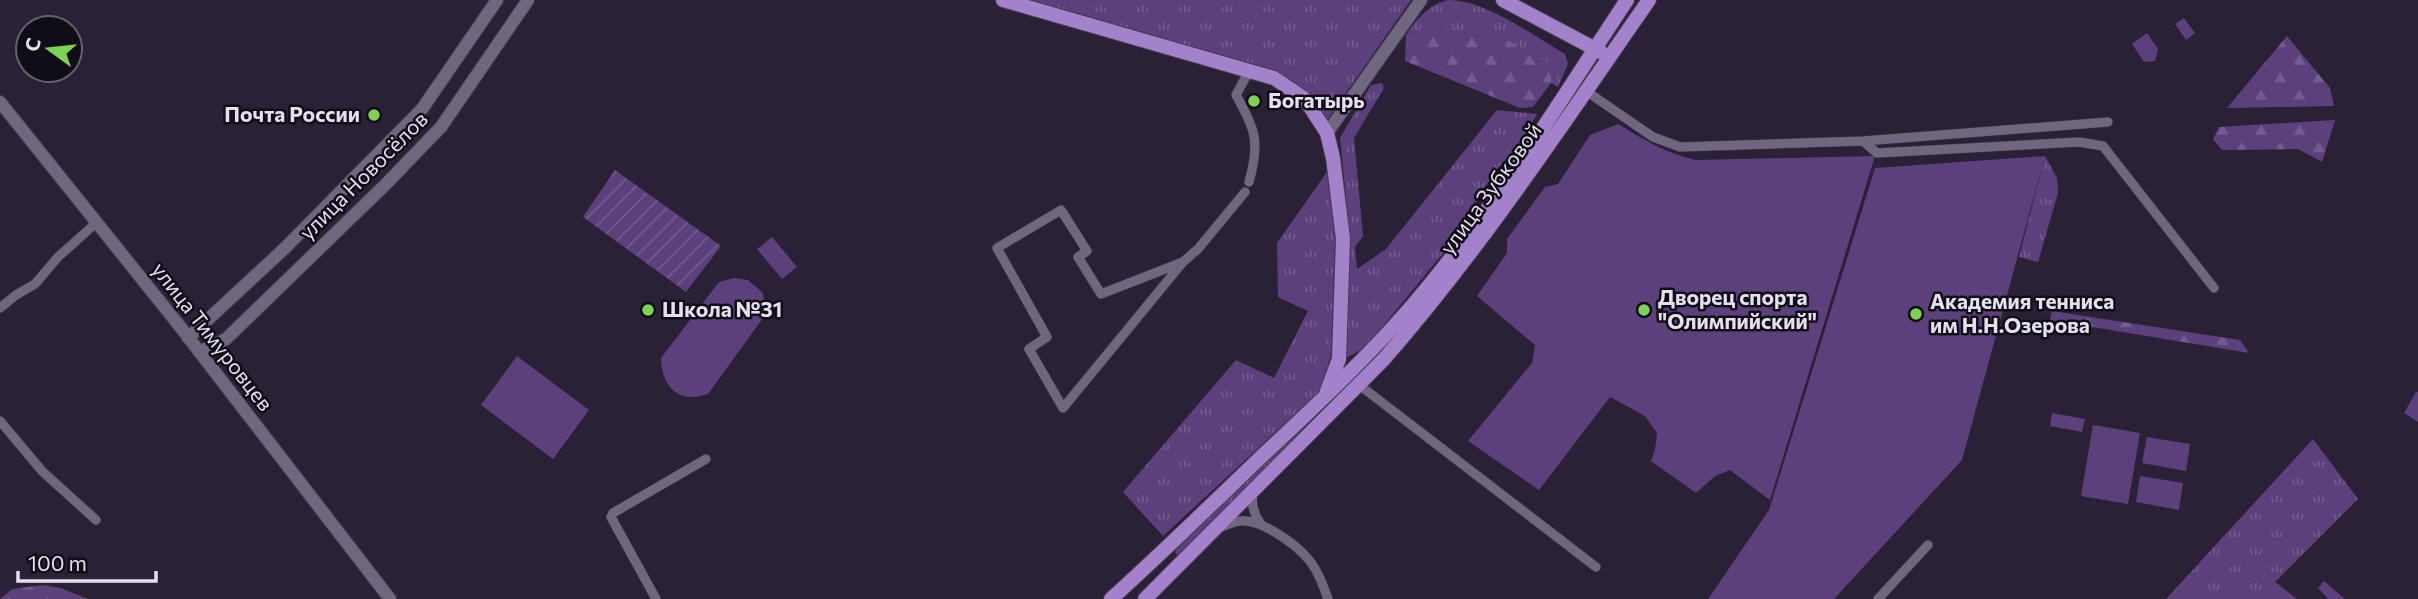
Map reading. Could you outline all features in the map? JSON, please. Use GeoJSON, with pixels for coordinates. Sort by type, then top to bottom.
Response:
{"type":"FeatureCollection","features":[{"type":"Feature","properties":{"kind":"main road"},"geometry":{"type":"LineString","coordinates":[[1003,0],[1273,78],[1305,99],[1327,133],[1333,158],[1343,239],[1339,359],[1325,397]]}},
{"type":"Feature","properties":{"kind":"main road"},"geometry":{"type":"LineString","coordinates":[[1503,0],[1610,56]]}},
{"type":"Feature","properties":{"kind":"main road","name":"улица Зубковой"},"geometry":{"type":"LineString","coordinates":[[1111,599],[1325,397],[1351,384],[1377,345],[1454,254],[1627,0]]}},
{"type":"Feature","properties":{"kind":"main road","name":"улица Зубковой"},"geometry":{"type":"LineString","coordinates":[[1145,599],[1253,491],[1351,384],[1415,324],[1465,263],[1649,0]]}},
{"type":"Feature","properties":{"kind":"main road"},"geometry":{"type":"LineString","coordinates":[[1339,359],[1351,384]]}},
{"type":"Feature","properties":{"kind":"main road"},"geometry":{"type":"LineString","coordinates":[[1169,545],[1163,557],[1168,563],[1181,563]]}},
{"type":"Feature","properties":{"kind":"street","name":"улица Новосёлов"},"geometry":{"type":"LineString","coordinates":[[188,338],[285,248],[422,108],[497,0]]}},
{"type":"Feature","properties":{"kind":"street","name":"улица Новосёлов"},"geometry":{"type":"LineString","coordinates":[[199,352],[226,339],[405,165],[440,127],[528,0]]}},
{"type":"Feature","properties":{"kind":"street"},"geometry":{"type":"LineString","coordinates":[[1327,133],[1421,0]]}},
{"type":"Feature","properties":{"kind":"street"},"geometry":{"type":"LineString","coordinates":[[1184,262],[1101,294],[1078,257],[1087,251],[1061,210],[996,248],[1047,337],[1029,349],[1063,408],[1247,187],[1255,157],[1253,127],[1236,95],[1250,71]]}},
{"type":"Feature","properties":{"kind":"street"},"geometry":{"type":"LineString","coordinates":[[1586,91],[1653,137],[1681,147],[1863,141],[2108,122]]}},
{"type":"Feature","properties":{"kind":"street","name":"улица Тимуровцев"},"geometry":{"type":"LineString","coordinates":[[0,102],[199,352],[390,599]]}},
{"type":"Feature","properties":{"kind":"street"},"geometry":{"type":"LineString","coordinates":[[2079,142],[2083,125]]}},
{"type":"Feature","properties":{"kind":"street"},"geometry":{"type":"LineString","coordinates":[[1863,141],[1877,153],[2079,142],[2103,146],[2214,288]]}},
{"type":"Feature","properties":{"kind":"street"},"geometry":{"type":"LineString","coordinates":[[0,308],[35,284],[58,257],[96,223]]}},
{"type":"Feature","properties":{"kind":"street"},"geometry":{"type":"LineString","coordinates":[[1351,384],[1596,567]]}},
{"type":"Feature","properties":{"kind":"street"},"geometry":{"type":"LineString","coordinates":[[0,421],[42,471],[96,520]]}},
{"type":"Feature","properties":{"kind":"street"},"geometry":{"type":"LineString","coordinates":[[656,599],[611,517],[613,513],[706,459]]}},
{"type":"Feature","properties":{"kind":"street"},"geometry":{"type":"LineString","coordinates":[[1253,491],[1252,504],[1261,524]]}},
{"type":"Feature","properties":{"kind":"street"},"geometry":{"type":"LineString","coordinates":[[1217,528],[1239,521],[1261,524],[1308,558],[1328,599]]}},
{"type":"Feature","properties":{"kind":"street"},"geometry":{"type":"LineString","coordinates":[[1878,599],[1928,545]]}},
{"type":"Feature","properties":{"kind":"green space"},"geometry":{"type":"Polygon","coordinates":[[[1031,0],[1411,0],[1327,120],[1310,94],[1277,71],[1031,0]]]}},
{"type":"Feature","properties":{"kind":"green space"},"geometry":{"type":"Polygon","coordinates":[[[1448,0],[1493,12],[1565,54],[1568,64],[1558,87],[1551,83],[1551,65],[1417,28],[1406,35],[1424,13],[1448,0]]]}},
{"type":"Feature","properties":{"kind":"green space"},"geometry":{"type":"Polygon","coordinates":[[[2184,18],[2195,33],[2186,40],[2175,24],[2184,18]]]}},
{"type":"Feature","properties":{"kind":"green space"},"geometry":{"type":"Polygon","coordinates":[[[1417,28],[1491,31],[1551,65],[1551,83],[1533,107],[1520,108],[1405,61],[1406,35],[1417,28]]]}},
{"type":"Feature","properties":{"kind":"green space"},"geometry":{"type":"Polygon","coordinates":[[[2147,33],[2158,49],[2155,61],[2144,62],[2132,44],[2147,33]]]}},
{"type":"Feature","properties":{"kind":"green space"},"geometry":{"type":"Polygon","coordinates":[[[2287,36],[2330,88],[2334,106],[2227,108],[2287,36]]]}},
{"type":"Feature","properties":{"kind":"green space"},"geometry":{"type":"Polygon","coordinates":[[[1382,83],[1384,88],[1354,138],[1363,236],[1355,247],[1357,269],[1386,249],[1497,110],[1537,114],[1511,160],[1502,163],[1465,216],[1462,230],[1366,347],[1346,358],[1350,239],[1340,138],[1371,85],[1382,83]]]}},
{"type":"Feature","properties":{"kind":"green space"},"geometry":{"type":"Polygon","coordinates":[[[2335,120],[2322,162],[2298,149],[2222,150],[2213,139],[2219,127],[2335,120]]]}},
{"type":"Feature","properties":{"kind":"green space"},"geometry":{"type":"Polygon","coordinates":[[[1618,124],[1674,154],[1695,160],[1875,156],[1770,500],[1730,470],[1715,476],[1696,493],[1651,461],[1657,433],[1645,416],[1610,397],[1539,490],[1468,441],[1532,363],[1535,345],[1477,296],[1507,253],[1507,239],[1545,187],[1558,184],[1590,135],[1618,124]]]}},
{"type":"Feature","properties":{"kind":"green space"},"geometry":{"type":"Polygon","coordinates":[[[2045,156],[2057,178],[2058,193],[2038,262],[2019,257],[2045,156]]]}},
{"type":"Feature","properties":{"kind":"green space","name":"Академия тенниса им Н.Н.Озерова"},"geometry":{"type":"Polygon","coordinates":[[[2045,156],[1962,460],[1834,599],[1708,599],[1769,510],[1875,168],[2045,156]]]}},
{"type":"Feature","properties":{"kind":"green space"},"geometry":{"type":"Polygon","coordinates":[[[615,170],[721,246],[686,292],[583,217],[615,170]]]}},
{"type":"Feature","properties":{"kind":"green space"},"geometry":{"type":"Polygon","coordinates":[[[1327,172],[1335,239],[1331,356],[1319,392],[1163,536],[1123,492],[1236,360],[1274,378],[1308,311],[1278,297],[1277,243],[1327,172]]]}},
{"type":"Feature","properties":{"kind":"green space"},"geometry":{"type":"Polygon","coordinates":[[[772,237],[797,267],[782,279],[757,249],[772,237]]]}},
{"type":"Feature","properties":{"kind":"green space"},"geometry":{"type":"Polygon","coordinates":[[[734,278],[748,280],[763,293],[765,315],[708,394],[698,397],[681,395],[674,391],[665,378],[661,358],[719,282],[734,278]]]}},
{"type":"Feature","properties":{"kind":"green space"},"geometry":{"type":"Polygon","coordinates":[[[2052,311],[2240,340],[2249,353],[2050,320],[2052,311]]]}},
{"type":"Feature","properties":{"kind":"green space"},"geometry":{"type":"Polygon","coordinates":[[[517,356],[589,410],[553,459],[481,405],[517,356]]]}},
{"type":"Feature","properties":{"kind":"green space"},"geometry":{"type":"Polygon","coordinates":[[[2418,392],[2418,422],[2404,413],[2418,392]]]}},
{"type":"Feature","properties":{"kind":"green space"},"geometry":{"type":"Polygon","coordinates":[[[1331,400],[1330,405],[1185,552],[1177,555],[1175,552],[1178,546],[1326,401],[1331,400]]]}},
{"type":"Feature","properties":{"kind":"green space"},"geometry":{"type":"Polygon","coordinates":[[[2052,413],[2085,419],[2082,432],[2050,426],[2052,413]]]}},
{"type":"Feature","properties":{"kind":"green space"},"geometry":{"type":"Polygon","coordinates":[[[2093,425],[2140,433],[2128,504],[2081,496],[2093,425]]]}},
{"type":"Feature","properties":{"kind":"green space"},"geometry":{"type":"Polygon","coordinates":[[[2147,437],[2190,444],[2186,471],[2142,463],[2147,437]]]}},
{"type":"Feature","properties":{"kind":"green space"},"geometry":{"type":"Polygon","coordinates":[[[2313,439],[2358,499],[2275,582],[2297,599],[2166,599],[2313,439]]]}},
{"type":"Feature","properties":{"kind":"green space"},"geometry":{"type":"Polygon","coordinates":[[[2140,476],[2183,483],[2179,510],[2136,502],[2140,476]]]}},
{"type":"Feature","properties":{"kind":"green space"},"geometry":{"type":"Polygon","coordinates":[[[2324,581],[2345,599],[2328,599],[2318,588],[2324,581]]]}},
{"type":"Feature","properties":{"kind":"green space"},"geometry":{"type":"Polygon","coordinates":[[[43,585],[60,588],[88,599],[0,599],[12,589],[43,585]]]}},
{"type":"Feature","properties":{"kind":"place","name":"Богатырь"},"geometry":{"type":"Point","coordinates":[1254,101]}},
{"type":"Feature","properties":{"kind":"place","name":"Почта России"},"geometry":{"type":"Point","coordinates":[374,115]}},
{"type":"Feature","properties":{"kind":"place","name":"Школа №31"},"geometry":{"type":"Point","coordinates":[648,310]}},
{"type":"Feature","properties":{"kind":"place","name":"Дворец спорта \"Олимпийский\""},"geometry":{"type":"Point","coordinates":[1644,310]}},
{"type":"Feature","properties":{"kind":"place","name":"Академия тенниса им Н.Н.Озерова"},"geometry":{"type":"Point","coordinates":[1916,314]}}]}
